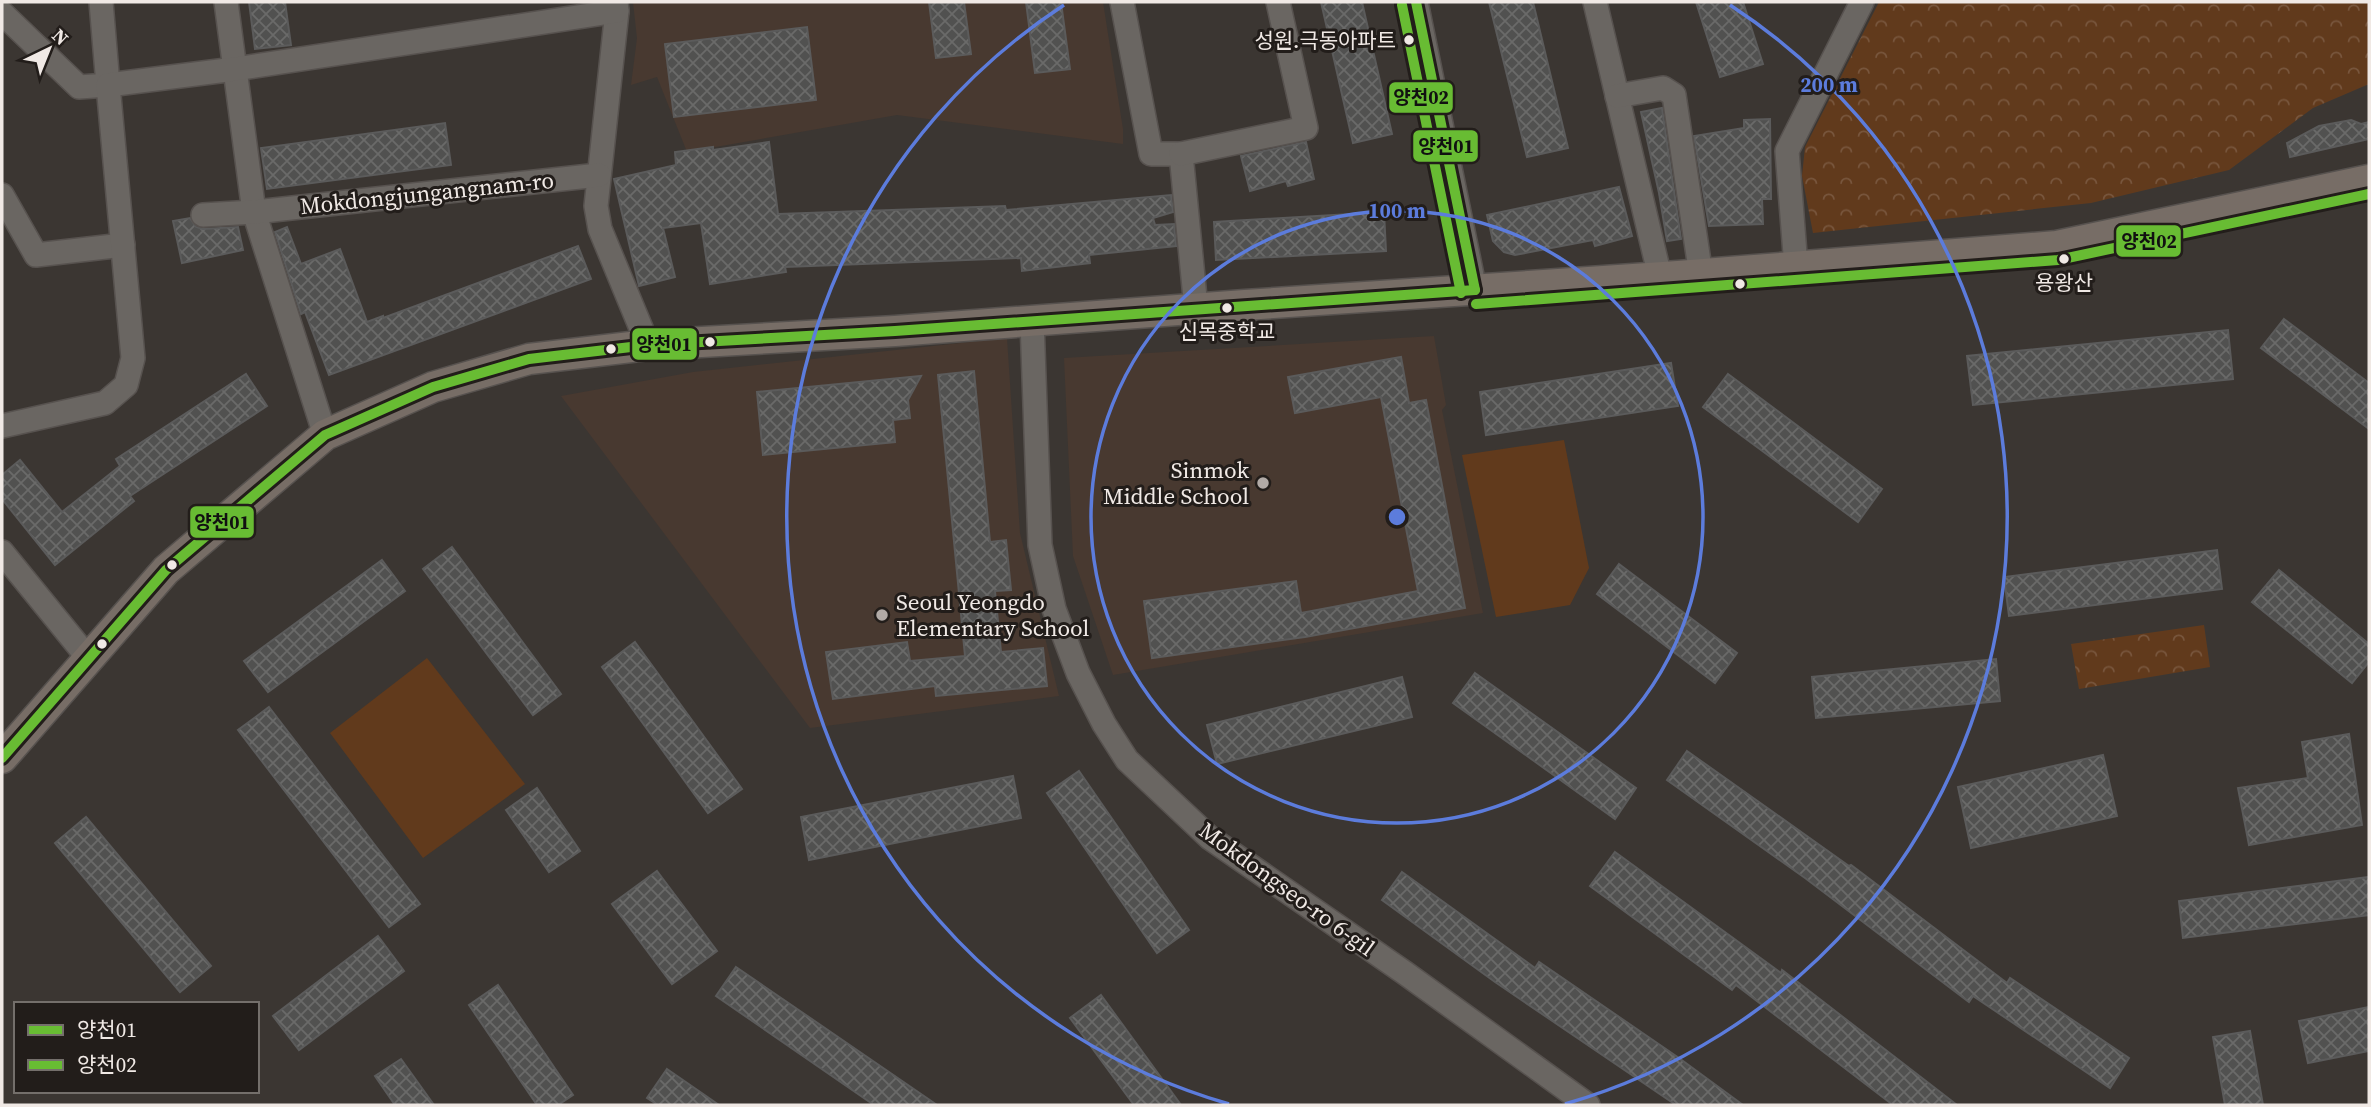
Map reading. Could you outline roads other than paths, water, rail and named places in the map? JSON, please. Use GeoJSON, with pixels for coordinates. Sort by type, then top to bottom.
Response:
{"type":"FeatureCollection","features":[{"type":"Feature","properties":{"kind":"main road"},"geometry":{"type":"LineString","coordinates":[[2,758],[166,570],[325,435],[433,387],[529,359],[648,345],[1701,275],[2057,246],[2369,180]]}},
{"type":"Feature","properties":{"kind":"street"},"geometry":{"type":"LineString","coordinates":[[2,426],[105,403],[126,385],[133,358],[101,2]]}},
{"type":"Feature","properties":{"kind":"street"},"geometry":{"type":"LineString","coordinates":[[226,2],[254,212],[325,435]]}},
{"type":"Feature","properties":{"kind":"street"},"geometry":{"type":"LineString","coordinates":[[1122,2],[1151,154],[1181,154],[1306,128],[1278,2]]}},
{"type":"Feature","properties":{"kind":"street"},"geometry":{"type":"LineString","coordinates":[[1416,2],[1475,289]]}},
{"type":"Feature","properties":{"kind":"street"},"geometry":{"type":"LineString","coordinates":[[1595,2],[1660,277]]}},
{"type":"Feature","properties":{"kind":"street"},"geometry":{"type":"LineString","coordinates":[[1796,267],[1787,151],[1862,2]]}},
{"type":"Feature","properties":{"kind":"street"},"geometry":{"type":"LineString","coordinates":[[2,13],[79,87],[235,69],[617,6],[596,206],[600,229],[648,345]]}},
{"type":"Feature","properties":{"kind":"street"},"geometry":{"type":"LineString","coordinates":[[1617,96],[1663,88],[1674,95],[1701,275]]}},
{"type":"Feature","properties":{"kind":"street"},"geometry":{"type":"LineString","coordinates":[[1181,154],[1196,308]]}},
{"type":"Feature","properties":{"kind":"street","name":"Mokdongjungangnam-ro"},"geometry":{"type":"LineString","coordinates":[[203,215],[254,212],[599,175]]}},
{"type":"Feature","properties":{"kind":"street"},"geometry":{"type":"LineString","coordinates":[[2,195],[36,255],[123,245]]}},
{"type":"Feature","properties":{"kind":"street","name":"Mokdongseo-ro 6-gil"},"geometry":{"type":"LineString","coordinates":[[1032,321],[1040,544],[1054,609],[1078,673],[1104,724],[1127,760],[1210,838],[1405,973],[1588,1105]]}},
{"type":"Feature","properties":{"kind":"street"},"geometry":{"type":"LineString","coordinates":[[2,552],[89,659]]}},
{"type":"Feature","properties":{"kind":"place","name":"성원.극동아파트"},"geometry":{"type":"Point","coordinates":[1409,40]}},
{"type":"Feature","properties":{"kind":"place","name":"용왕산"},"geometry":{"type":"Point","coordinates":[2064,259]}},
{"type":"Feature","properties":{"kind":"place","name":"신목중학교"},"geometry":{"type":"Point","coordinates":[1227,308]}},
{"type":"Feature","properties":{"kind":"place","name":"Sinmok Middle School"},"geometry":{"type":"Point","coordinates":[1263,483]}},
{"type":"Feature","properties":{"kind":"place","name":"Seoul Yeongdo Elementary School"},"geometry":{"type":"Point","coordinates":[882,615]}}]}
